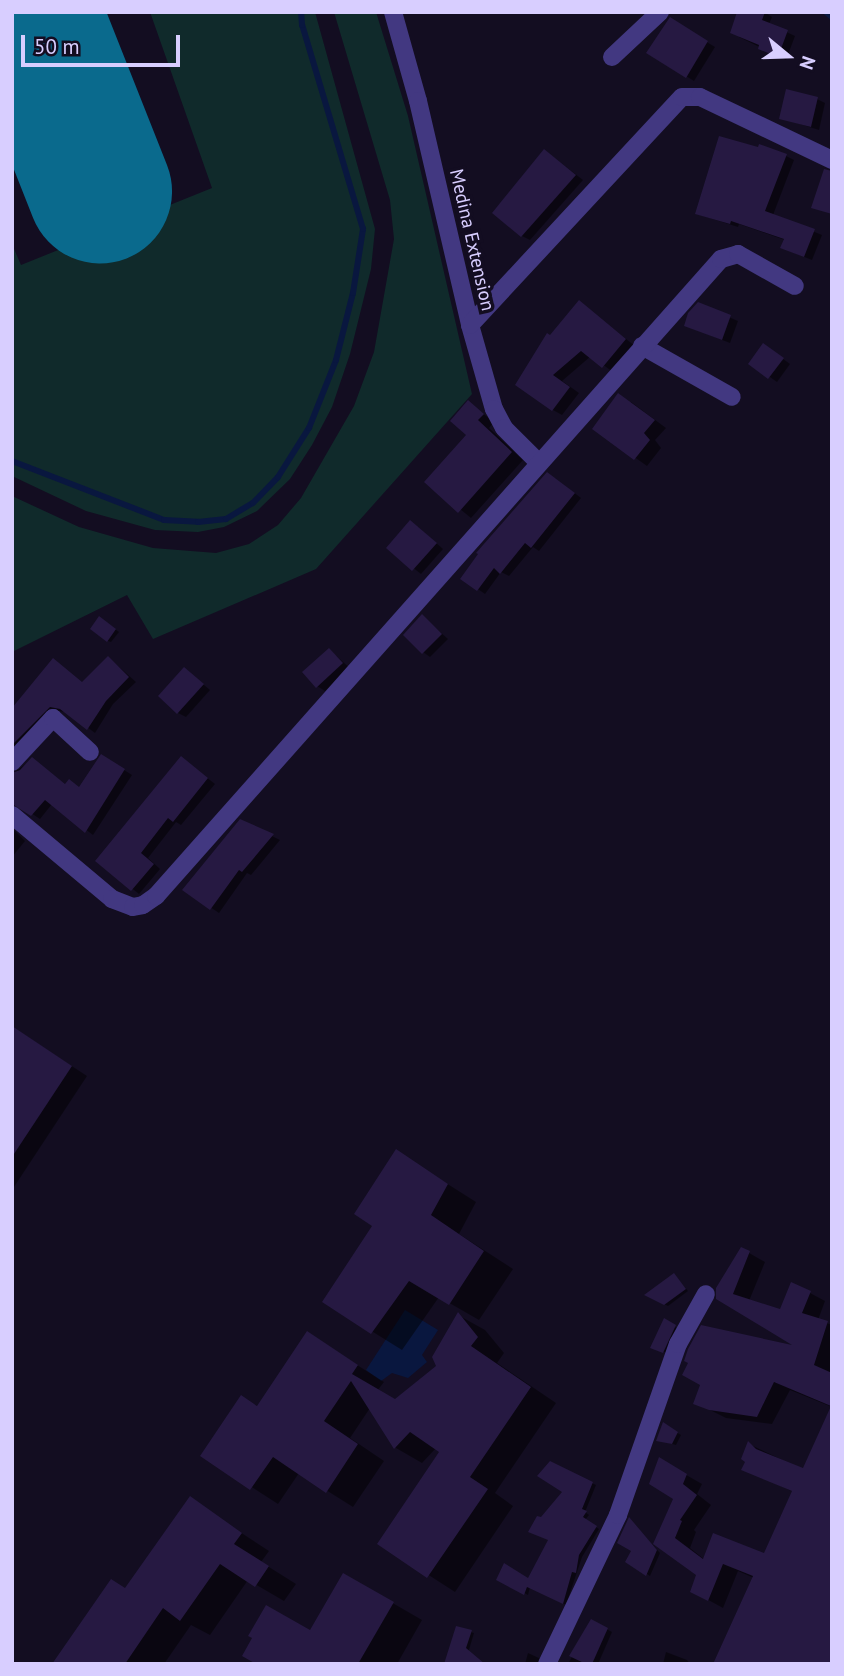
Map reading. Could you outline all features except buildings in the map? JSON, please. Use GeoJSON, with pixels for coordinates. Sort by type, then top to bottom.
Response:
{"type":"FeatureCollection","features":[{"type":"Feature","properties":{"kind":"street","name":"Medina Extension"},"geometry":{"type":"LineString","coordinates":[[394,12],[418,101],[470,325],[494,409],[504,428],[538,462]]}},
{"type":"Feature","properties":{"kind":"street"},"geometry":{"type":"LineString","coordinates":[[612,57],[660,12]]}},
{"type":"Feature","properties":{"kind":"street"},"geometry":{"type":"LineString","coordinates":[[470,325],[682,97],[700,97],[832,160]]}},
{"type":"Feature","properties":{"kind":"street"},"geometry":{"type":"LineString","coordinates":[[12,815],[112,899],[133,907],[144,905],[165,886],[642,346],[729,255],[748,258],[795,286]]}},
{"type":"Feature","properties":{"kind":"street"},"geometry":{"type":"LineString","coordinates":[[642,346],[732,397]]}},
{"type":"Feature","properties":{"kind":"street"},"geometry":{"type":"LineString","coordinates":[[12,762],[53,718],[90,752]]}},
{"type":"Feature","properties":{"kind":"street"},"geometry":{"type":"LineString","coordinates":[[547,1664],[618,1515],[678,1344],[706,1294]]}},
{"type":"Feature","properties":{"kind":"green space"},"geometry":{"type":"Polygon","coordinates":[[[150,12],[315,12],[375,229],[371,269],[350,354],[332,407],[312,445],[290,479],[257,511],[224,527],[198,532],[155,530],[86,511],[12,476],[12,244],[21,265],[212,188],[150,12]]]}},
{"type":"Feature","properties":{"kind":"green space"},"geometry":{"type":"Polygon","coordinates":[[[334,12],[376,12],[408,116],[472,394],[316,569],[153,639],[127,595],[12,652],[12,496],[79,527],[153,548],[216,553],[249,544],[278,525],[301,498],[354,406],[374,352],[394,239],[390,200],[334,12]]]}},
{"type":"Feature","properties":{"kind":"water"},"geometry":{"type":"Polygon","coordinates":[[[405,1310],[438,1330],[422,1355],[427,1362],[408,1378],[392,1373],[381,1381],[366,1370],[405,1310]]]}},
{"type":"Feature","properties":{"kind":"waterway"},"geometry":{"type":"LineString","coordinates":[[12,461],[164,520],[198,522],[226,519],[253,503],[278,477],[309,428],[336,360],[353,293],[363,229],[302,25],[301,12]]}},
{"type":"Feature","properties":{"kind":"waterway"},"geometry":{"type":"LineString","coordinates":[[826,12],[832,17]]}},
{"type":"Feature","properties":{"kind":"runway"},"geometry":{"type":"LineString","coordinates":[[29,12],[100,191]]}}]}
